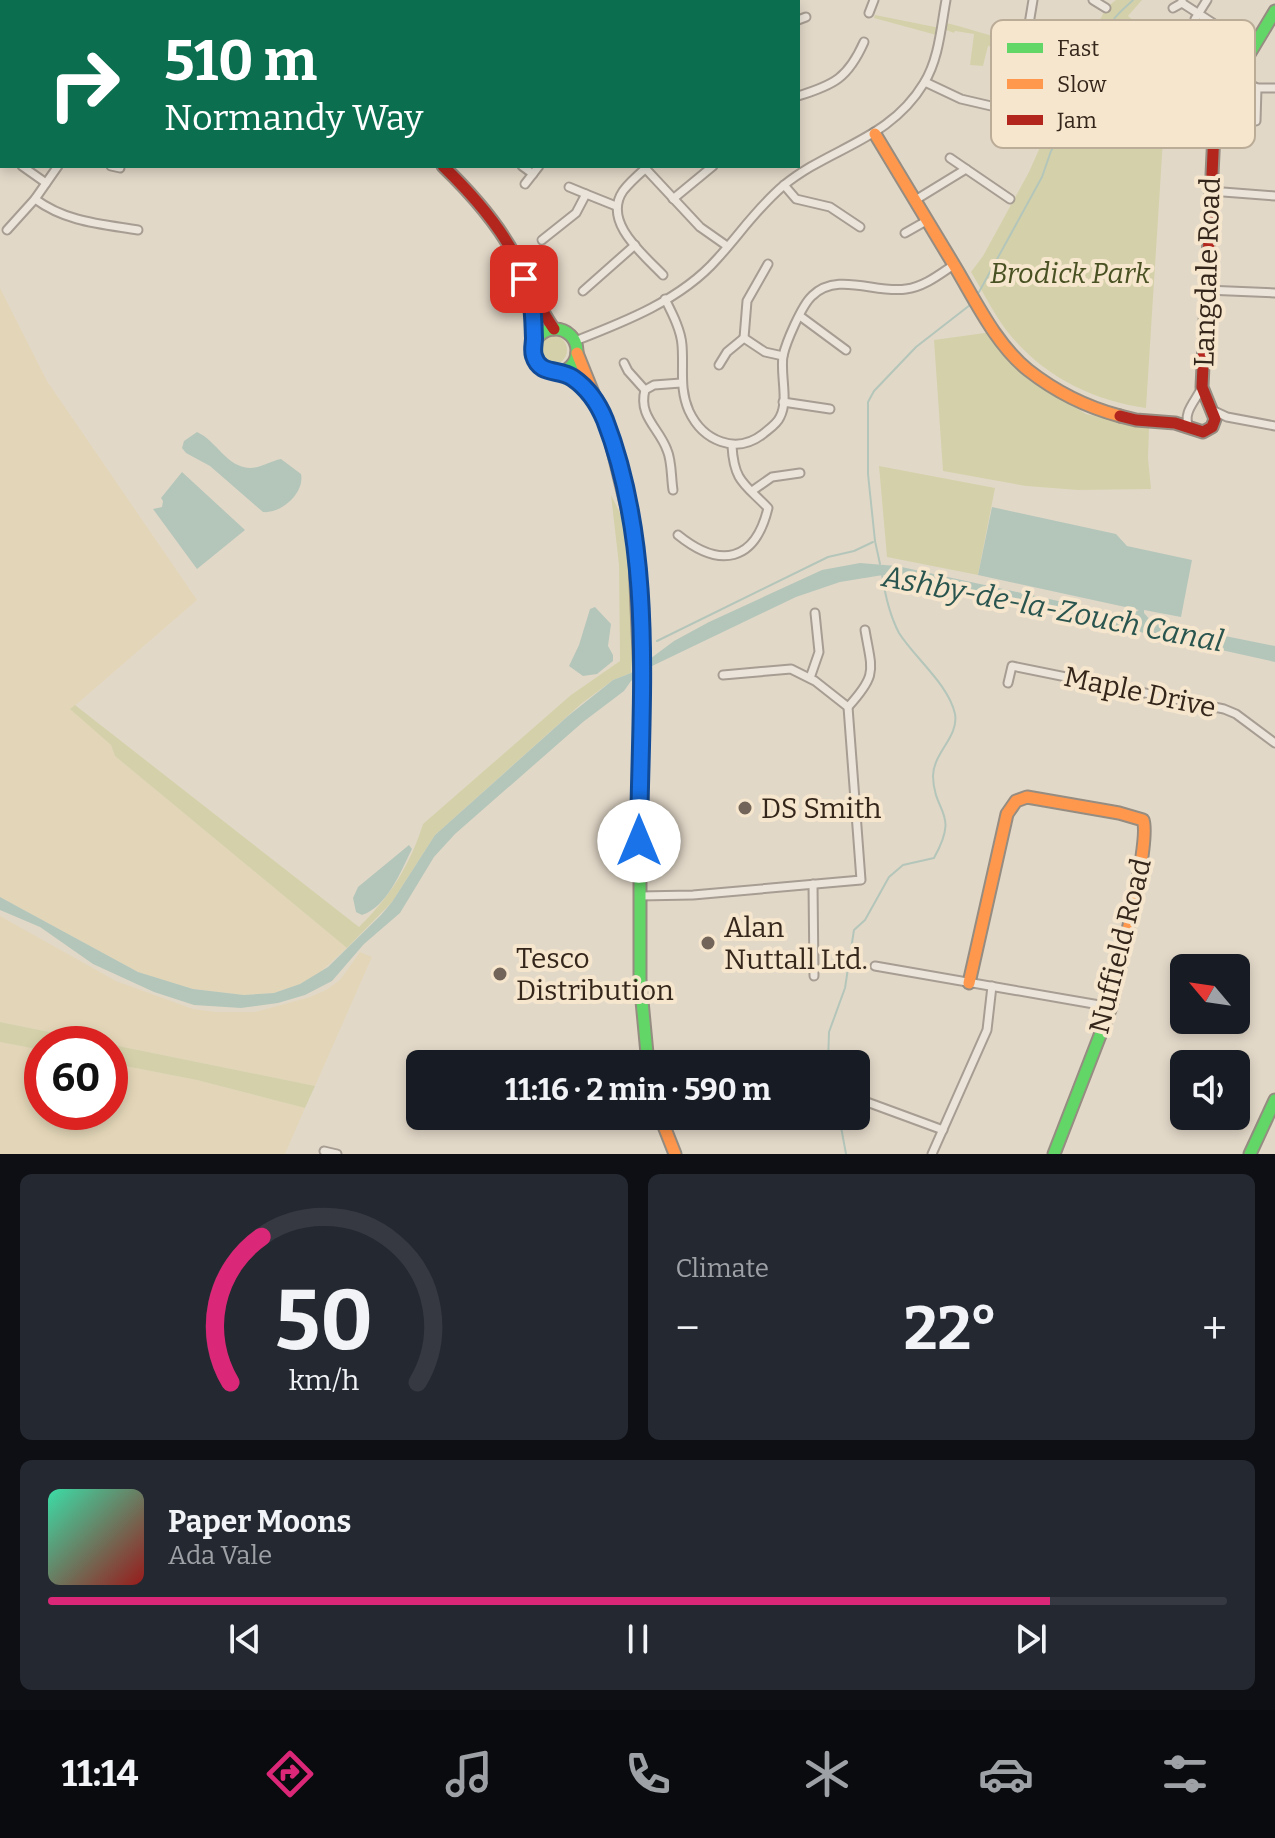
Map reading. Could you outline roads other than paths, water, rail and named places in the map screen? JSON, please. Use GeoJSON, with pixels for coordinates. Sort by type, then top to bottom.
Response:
{"type":"FeatureCollection","features":[{"type":"Feature","properties":{"kind":"street"},"geometry":{"type":"LineString","coordinates":[[713,0],[723,0]]}},
{"type":"Feature","properties":{"kind":"street"},"geometry":{"type":"LineString","coordinates":[[869,13],[874,0]]}},
{"type":"Feature","properties":{"kind":"street"},"geometry":{"type":"LineString","coordinates":[[561,372],[572,364],[576,347],[696,280],[756,211],[784,185],[875,134],[913,98],[925,82],[935,58],[946,0]]}},
{"type":"Feature","properties":{"kind":"street"},"geometry":{"type":"LineString","coordinates":[[1030,20],[1033,0]]}},
{"type":"Feature","properties":{"kind":"street"},"geometry":{"type":"LineString","coordinates":[[1093,0],[1106,8]]}},
{"type":"Feature","properties":{"kind":"street"},"geometry":{"type":"LineString","coordinates":[[1197,16],[1207,0]]}},
{"type":"Feature","properties":{"kind":"street"},"geometry":{"type":"LineString","coordinates":[[1173,8],[1182,1],[1205,20]]}},
{"type":"Feature","properties":{"kind":"street"},"geometry":{"type":"LineString","coordinates":[[1255,43],[1275,11]]}},
{"type":"Feature","properties":{"kind":"street"},"geometry":{"type":"LineString","coordinates":[[800,95],[842,78],[864,42]]}},
{"type":"Feature","properties":{"kind":"street"},"geometry":{"type":"LineString","coordinates":[[925,82],[961,99],[991,106]]}},
{"type":"Feature","properties":{"kind":"street"},"geometry":{"type":"LineString","coordinates":[[1256,121],[1257,88],[1275,88]]}},
{"type":"Feature","properties":{"kind":"street"},"geometry":{"type":"LineString","coordinates":[[875,134],[1004,343],[1026,368],[1068,397],[1109,414],[1184,424],[1200,433],[1208,431],[1216,413]]}},
{"type":"Feature","properties":{"kind":"street","name":"Langdale Road"},"geometry":{"type":"LineString","coordinates":[[1190,408],[1202,387],[1213,148]]}},
{"type":"Feature","properties":{"kind":"street"},"geometry":{"type":"LineString","coordinates":[[950,158],[1010,199]]}},
{"type":"Feature","properties":{"kind":"street"},"geometry":{"type":"LineString","coordinates":[[25,168],[46,183]]}},
{"type":"Feature","properties":{"kind":"street"},"geometry":{"type":"LineString","coordinates":[[7,230],[35,199],[57,168]]}},
{"type":"Feature","properties":{"kind":"street"},"geometry":{"type":"LineString","coordinates":[[445,168],[487,215],[516,258],[533,300],[554,329]]}},
{"type":"Feature","properties":{"kind":"street"},"geometry":{"type":"LineString","coordinates":[[525,168],[533,174]]}},
{"type":"Feature","properties":{"kind":"street"},"geometry":{"type":"LineString","coordinates":[[525,184],[538,168]]}},
{"type":"Feature","properties":{"kind":"street"},"geometry":{"type":"LineString","coordinates":[[643,168],[623,191],[616,206],[621,225],[663,275]]}},
{"type":"Feature","properties":{"kind":"street"},"geometry":{"type":"LineString","coordinates":[[645,168],[700,227],[727,246]]}},
{"type":"Feature","properties":{"kind":"street"},"geometry":{"type":"LineString","coordinates":[[673,199],[711,168]]}},
{"type":"Feature","properties":{"kind":"street"},"geometry":{"type":"LineString","coordinates":[[917,199],[966,169]]}},
{"type":"Feature","properties":{"kind":"street"},"geometry":{"type":"LineString","coordinates":[[784,185],[796,199],[830,207],[860,227]]}},
{"type":"Feature","properties":{"kind":"street"},"geometry":{"type":"LineString","coordinates":[[569,187],[616,206]]}},
{"type":"Feature","properties":{"kind":"street"},"geometry":{"type":"LineString","coordinates":[[1210,191],[1275,196]]}},
{"type":"Feature","properties":{"kind":"street"},"geometry":{"type":"LineString","coordinates":[[542,240],[576,213],[586,194]]}},
{"type":"Feature","properties":{"kind":"street"},"geometry":{"type":"LineString","coordinates":[[35,199],[66,217],[138,230]]}},
{"type":"Feature","properties":{"kind":"street"},"geometry":{"type":"LineString","coordinates":[[905,233],[929,220]]}},
{"type":"Feature","properties":{"kind":"street"},"geometry":{"type":"LineString","coordinates":[[583,291],[635,245]]}},
{"type":"Feature","properties":{"kind":"street"},"geometry":{"type":"LineString","coordinates":[[719,365],[727,352],[744,338],[747,301],[768,264]]}},
{"type":"Feature","properties":{"kind":"street"},"geometry":{"type":"LineString","coordinates":[[665,299],[682,343],[681,383],[690,414],[719,443],[732,446],[753,442],[774,426],[782,415],[783,356],[810,297],[823,287],[844,284],[905,290],[922,285],[955,264]]}},
{"type":"Feature","properties":{"kind":"street"},"geometry":{"type":"LineString","coordinates":[[1206,290],[1275,293]]}},
{"type":"Feature","properties":{"kind":"street"},"geometry":{"type":"LineString","coordinates":[[533,300],[534,356],[541,368],[574,378],[597,400]]}},
{"type":"Feature","properties":{"kind":"street"},"geometry":{"type":"LineString","coordinates":[[800,316],[846,350]]}},
{"type":"Feature","properties":{"kind":"street"},"geometry":{"type":"LineString","coordinates":[[534,343],[542,333],[554,329],[566,332],[576,347],[608,430],[634,537],[640,653],[640,980],[647,1050]]}},
{"type":"Feature","properties":{"kind":"street"},"geometry":{"type":"LineString","coordinates":[[744,338],[765,352],[783,356]]}},
{"type":"Feature","properties":{"kind":"street"},"geometry":{"type":"LineString","coordinates":[[624,363],[645,390]]}},
{"type":"Feature","properties":{"kind":"street"},"geometry":{"type":"LineString","coordinates":[[673,490],[668,450],[644,410],[642,400],[645,390],[654,385],[681,383]]}},
{"type":"Feature","properties":{"kind":"street","name":"Langdale Road"},"geometry":{"type":"LineString","coordinates":[[1202,387],[1216,413]]}},
{"type":"Feature","properties":{"kind":"street"},"geometry":{"type":"LineString","coordinates":[[783,402],[830,409]]}},
{"type":"Feature","properties":{"kind":"street"},"geometry":{"type":"LineString","coordinates":[[1184,424],[1190,408],[1200,404],[1216,413],[1275,426]]}},
{"type":"Feature","properties":{"kind":"street"},"geometry":{"type":"LineString","coordinates":[[678,535],[708,554],[726,557],[747,549],[763,531],[768,508],[741,482],[733,468],[732,446]]}},
{"type":"Feature","properties":{"kind":"street"},"geometry":{"type":"LineString","coordinates":[[752,491],[772,477],[800,473]]}},
{"type":"Feature","properties":{"kind":"street"},"geometry":{"type":"LineString","coordinates":[[810,678],[819,652],[815,613]]}},
{"type":"Feature","properties":{"kind":"street"},"geometry":{"type":"LineString","coordinates":[[639,896],[693,895],[861,880],[848,707],[866,687],[872,674],[865,630]]}},
{"type":"Feature","properties":{"kind":"street","name":"Maple Drive"},"geometry":{"type":"LineString","coordinates":[[1008,683],[1012,666],[1224,709],[1236,714],[1275,743]]}},
{"type":"Feature","properties":{"kind":"street"},"geometry":{"type":"LineString","coordinates":[[723,675],[791,669],[810,678],[848,707]]}},
{"type":"Feature","properties":{"kind":"street","name":"Nuffield Road"},"geometry":{"type":"LineString","coordinates":[[969,983],[1003,831],[1013,801],[1027,797],[1143,820],[1146,827],[1111,1007],[1054,1154]]}},
{"type":"Feature","properties":{"kind":"street"},"geometry":{"type":"LineString","coordinates":[[813,884],[814,976]]}},
{"type":"Feature","properties":{"kind":"street"},"geometry":{"type":"LineString","coordinates":[[875,966],[1111,1007]]}},
{"type":"Feature","properties":{"kind":"street"},"geometry":{"type":"LineString","coordinates":[[932,1154],[987,1030],[992,986]]}},
{"type":"Feature","properties":{"kind":"street"},"geometry":{"type":"LineString","coordinates":[[1250,1154],[1271,1119],[1275,1100]]}},
{"type":"Feature","properties":{"kind":"street"},"geometry":{"type":"LineString","coordinates":[[870,1103],[943,1130]]}},
{"type":"Feature","properties":{"kind":"street"},"geometry":{"type":"LineString","coordinates":[[666,1130],[675,1154]]}},
{"type":"Feature","properties":{"kind":"street"},"geometry":{"type":"LineString","coordinates":[[324,1151],[337,1154]]}},
{"type":"Feature","properties":{"kind":"water"},"geometry":{"type":"Polygon","coordinates":[[[197,432],[242,467],[254,468],[281,459],[301,474],[295,495],[277,510],[263,512],[210,466],[186,453],[182,448],[184,441],[197,432]]]}},
{"type":"Feature","properties":{"kind":"water"},"geometry":{"type":"Polygon","coordinates":[[[182,472],[245,530],[197,569],[153,509],[162,507],[161,498],[182,472]]]}},
{"type":"Feature","properties":{"kind":"water","name":"Ashby-de-la-Zouch Canal"},"geometry":{"type":"Polygon","coordinates":[[[992,507],[1116,534],[1127,546],[1192,560],[1181,617],[1144,610],[1144,613],[1151,621],[1275,646],[1275,662],[883,575],[840,582],[796,597],[650,667],[631,681],[624,691],[583,722],[455,834],[434,857],[400,913],[364,944],[332,981],[305,995],[278,1003],[241,1008],[194,1005],[154,992],[93,964],[40,927],[0,910],[0,897],[138,972],[193,989],[244,995],[274,993],[300,984],[328,967],[381,915],[435,835],[568,716],[613,680],[631,673],[674,641],[709,622],[822,570],[860,563],[897,566],[1127,616],[1139,610],[978,575],[992,507]]]}},
{"type":"Feature","properties":{"kind":"water"},"geometry":{"type":"Polygon","coordinates":[[[595,607],[611,624],[608,646],[613,661],[597,674],[583,676],[569,666],[590,609],[595,607]]]}},
{"type":"Feature","properties":{"kind":"water"},"geometry":{"type":"Polygon","coordinates":[[[409,845],[412,849],[386,896],[371,911],[362,915],[356,912],[353,898],[358,887],[409,845]]]}},
{"type":"Feature","properties":{"kind":"waterway"},"geometry":{"type":"LineString","coordinates":[[1114,20],[1133,0]]}},
{"type":"Feature","properties":{"kind":"waterway"},"geometry":{"type":"LineString","coordinates":[[979,292],[1042,177],[1053,148]]}},
{"type":"Feature","properties":{"kind":"waterway","name":"Ashby-de-la-Zouch Canal"},"geometry":{"type":"LineString","coordinates":[[880,564],[868,474],[868,402],[874,391],[916,347],[970,305]]}},
{"type":"Feature","properties":{"kind":"waterway"},"geometry":{"type":"LineString","coordinates":[[657,641],[828,557],[854,551],[873,542]]}},
{"type":"Feature","properties":{"kind":"waterway","name":"Ashby-de-la-Zouch Canal"},"geometry":{"type":"LineString","coordinates":[[828,1050],[829,1032],[845,988],[854,930],[865,920],[889,877],[903,865],[934,858],[945,831],[944,814],[934,789],[933,776],[937,760],[953,730],[955,714],[946,692],[899,633],[888,604],[882,574]]}},
{"type":"Feature","properties":{"kind":"waterway"},"geometry":{"type":"LineString","coordinates":[[842,1130],[846,1154]]}},
{"type":"Feature","properties":{"kind":"place","name":"DS Smith"},"geometry":{"type":"Point","coordinates":[745,808]}},
{"type":"Feature","properties":{"kind":"place","name":"Alan Nuttall Ltd."},"geometry":{"type":"Point","coordinates":[708,943]}},
{"type":"Feature","properties":{"kind":"place","name":"Tesco Distribution"},"geometry":{"type":"Point","coordinates":[500,974]}},
{"type":"Feature","properties":{"kind":"park label","name":"Brodick Park"},"geometry":{"type":"Point","coordinates":[1070,273]}}]}
